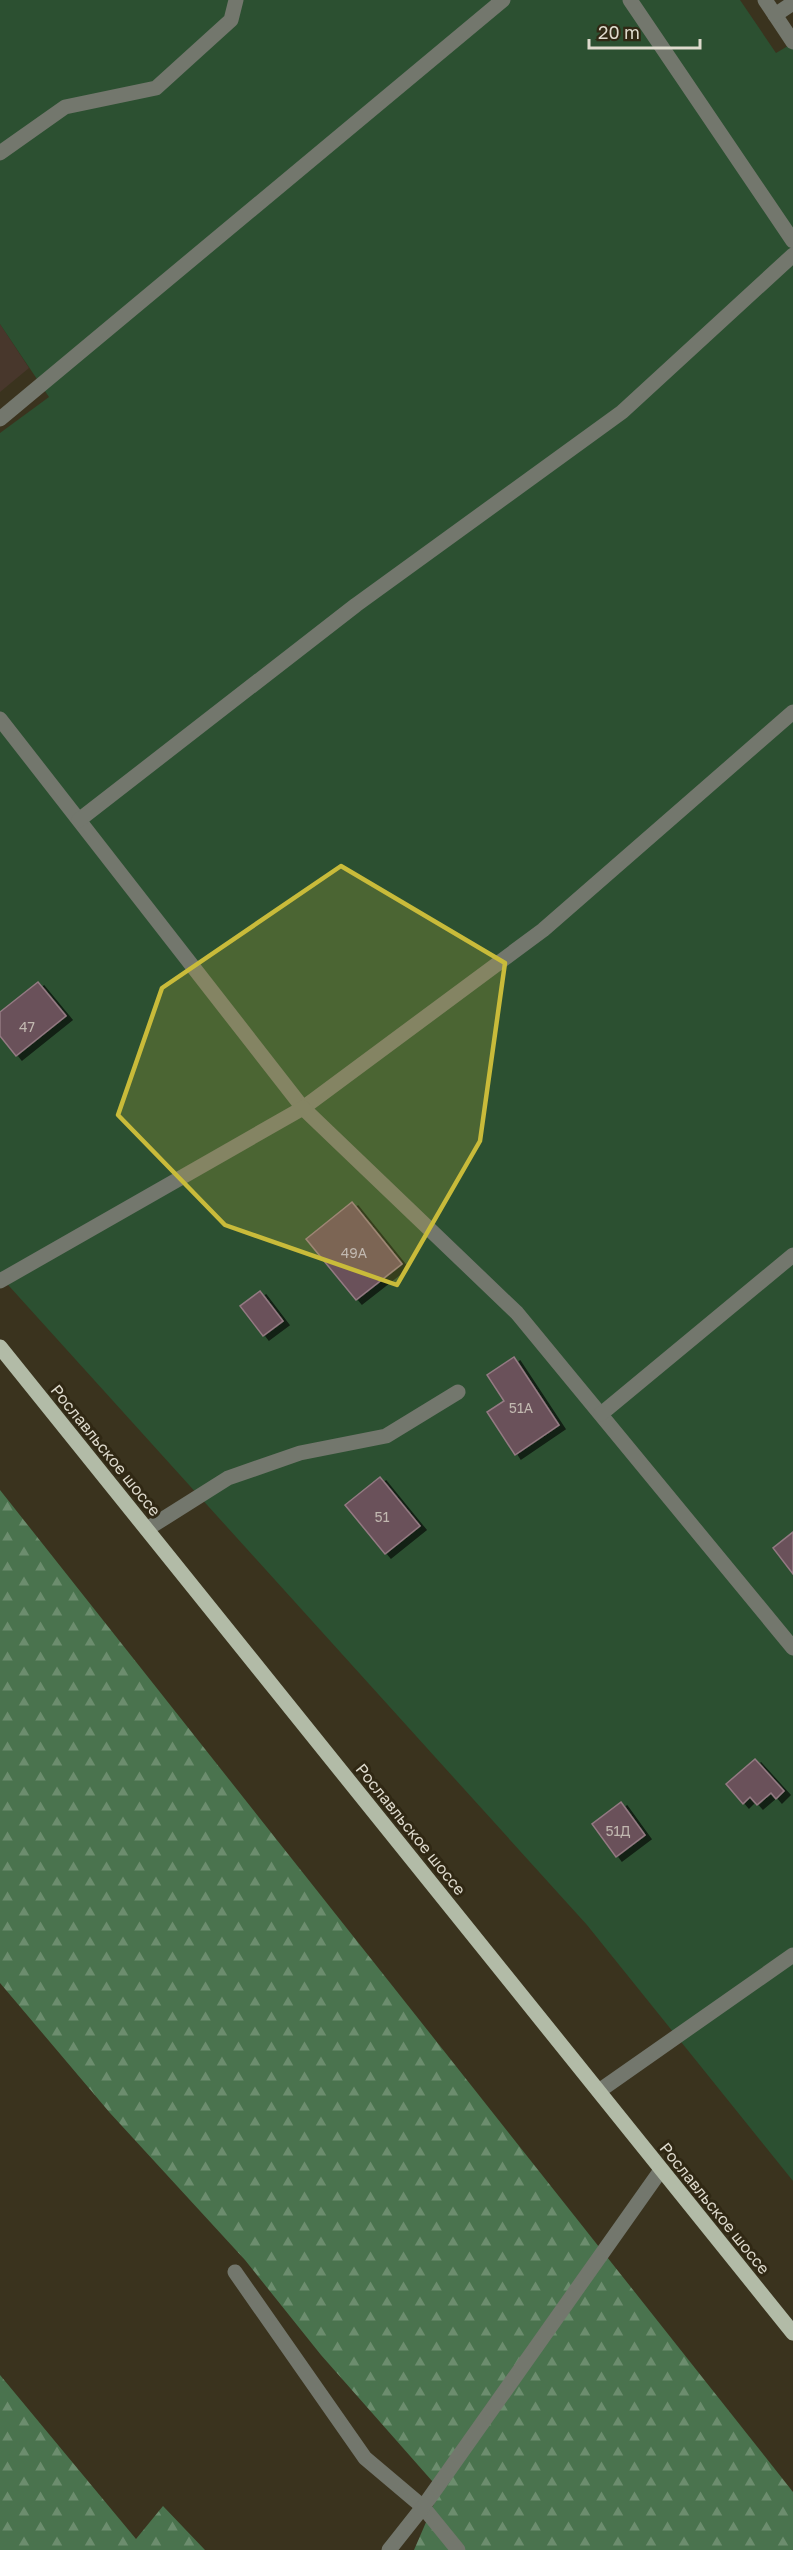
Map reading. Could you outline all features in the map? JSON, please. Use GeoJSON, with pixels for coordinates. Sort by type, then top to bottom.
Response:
{"type":"FeatureCollection","features":[{"type":"Feature","properties":{"kind":"main road","name":"Рославльское шоссе"},"geometry":{"type":"LineString","coordinates":[[0,1347],[793,2333]]}},
{"type":"Feature","properties":{"kind":"lane"},"geometry":{"type":"LineString","coordinates":[[0,153],[65,107],[156,88],[231,20],[236,0]]}},
{"type":"Feature","properties":{"kind":"lane"},"geometry":{"type":"LineString","coordinates":[[0,419],[503,0]]}},
{"type":"Feature","properties":{"kind":"lane"},"geometry":{"type":"LineString","coordinates":[[630,0],[793,241]]}},
{"type":"Feature","properties":{"kind":"lane"},"geometry":{"type":"LineString","coordinates":[[765,0],[793,42]]}},
{"type":"Feature","properties":{"kind":"lane"},"geometry":{"type":"LineString","coordinates":[[775,15],[793,3]]}},
{"type":"Feature","properties":{"kind":"lane"},"geometry":{"type":"LineString","coordinates":[[79,820],[356,605],[622,412],[793,255]]}},
{"type":"Feature","properties":{"kind":"lane"},"geometry":{"type":"LineString","coordinates":[[0,1281],[303,1108],[543,930],[793,712]]}},
{"type":"Feature","properties":{"kind":"lane"},"geometry":{"type":"LineString","coordinates":[[0,719],[303,1108],[517,1313],[793,1648]]}},
{"type":"Feature","properties":{"kind":"lane"},"geometry":{"type":"LineString","coordinates":[[601,1414],[793,1255]]}},
{"type":"Feature","properties":{"kind":"lane"},"geometry":{"type":"LineString","coordinates":[[147,1529],[228,1478],[300,1453],[386,1436],[458,1392]]}},
{"type":"Feature","properties":{"kind":"lane"},"geometry":{"type":"LineString","coordinates":[[599,2091],[793,1955]]}},
{"type":"Feature","properties":{"kind":"lane"},"geometry":{"type":"LineString","coordinates":[[389,2550],[423,2507],[661,2170]]}},
{"type":"Feature","properties":{"kind":"lane"},"geometry":{"type":"LineString","coordinates":[[235,2272],[366,2458],[423,2507],[458,2550]]}},
{"type":"Feature","properties":{"kind":"highlighted area"},"geometry":{"type":"Polygon","coordinates":[[[341,866],[505,963],[480,1141],[397,1285],[225,1225],[118,1115],[162,988],[341,866]]]}},
{"type":"Feature","properties":{"kind":"shaded area"},"geometry":{"type":"Polygon","coordinates":[[[0,324],[29,368],[0,392],[0,324]]]}},
{"type":"Feature","properties":{"kind":"green space"},"geometry":{"type":"Polygon","coordinates":[[[0,0],[740,0],[776,53],[793,43],[793,2181],[587,1925],[0,1276],[0,433],[49,397],[0,324],[0,0]]]}},
{"type":"Feature","properties":{"kind":"green space"},"geometry":{"type":"Polygon","coordinates":[[[0,1490],[793,2492],[793,2550],[414,2550],[440,2490],[321,2355],[245,2260],[110,2113],[0,1983],[0,1490]]]}},
{"type":"Feature","properties":{"kind":"green space"},"geometry":{"type":"Polygon","coordinates":[[[0,2375],[136,2539],[163,2506],[205,2550],[0,2550],[0,2375]]]}},
{"type":"Feature","properties":{"kind":"building"},"geometry":{"type":"Polygon","coordinates":[[[38,982],[66,1016],[16,1056],[0,1036],[0,1012],[38,982]]]}},
{"type":"Feature","properties":{"kind":"building"},"geometry":{"type":"Polygon","coordinates":[[[352,1202],[402,1264],[356,1300],[306,1239],[352,1202]]]}},
{"type":"Feature","properties":{"kind":"building"},"geometry":{"type":"Polygon","coordinates":[[[260,1291],[283,1321],[263,1336],[240,1306],[260,1291]]]}},
{"type":"Feature","properties":{"kind":"building"},"geometry":{"type":"Polygon","coordinates":[[[514,1357],[559,1425],[515,1455],[487,1412],[504,1401],[487,1375],[514,1357]]]}},
{"type":"Feature","properties":{"kind":"building"},"geometry":{"type":"Polygon","coordinates":[[[380,1477],[420,1526],[385,1554],[345,1505],[380,1477]]]}},
{"type":"Feature","properties":{"kind":"building"},"geometry":{"type":"Polygon","coordinates":[[[793,1532],[793,1574],[773,1548],[793,1532]]]}},
{"type":"Feature","properties":{"kind":"building"},"geometry":{"type":"Polygon","coordinates":[[[755,1759],[784,1791],[776,1799],[771,1793],[757,1805],[750,1797],[743,1804],[726,1784],[755,1759]]]}},
{"type":"Feature","properties":{"kind":"building"},"geometry":{"type":"Polygon","coordinates":[[[621,1802],[645,1835],[616,1857],[592,1824],[621,1802]]]}}]}
